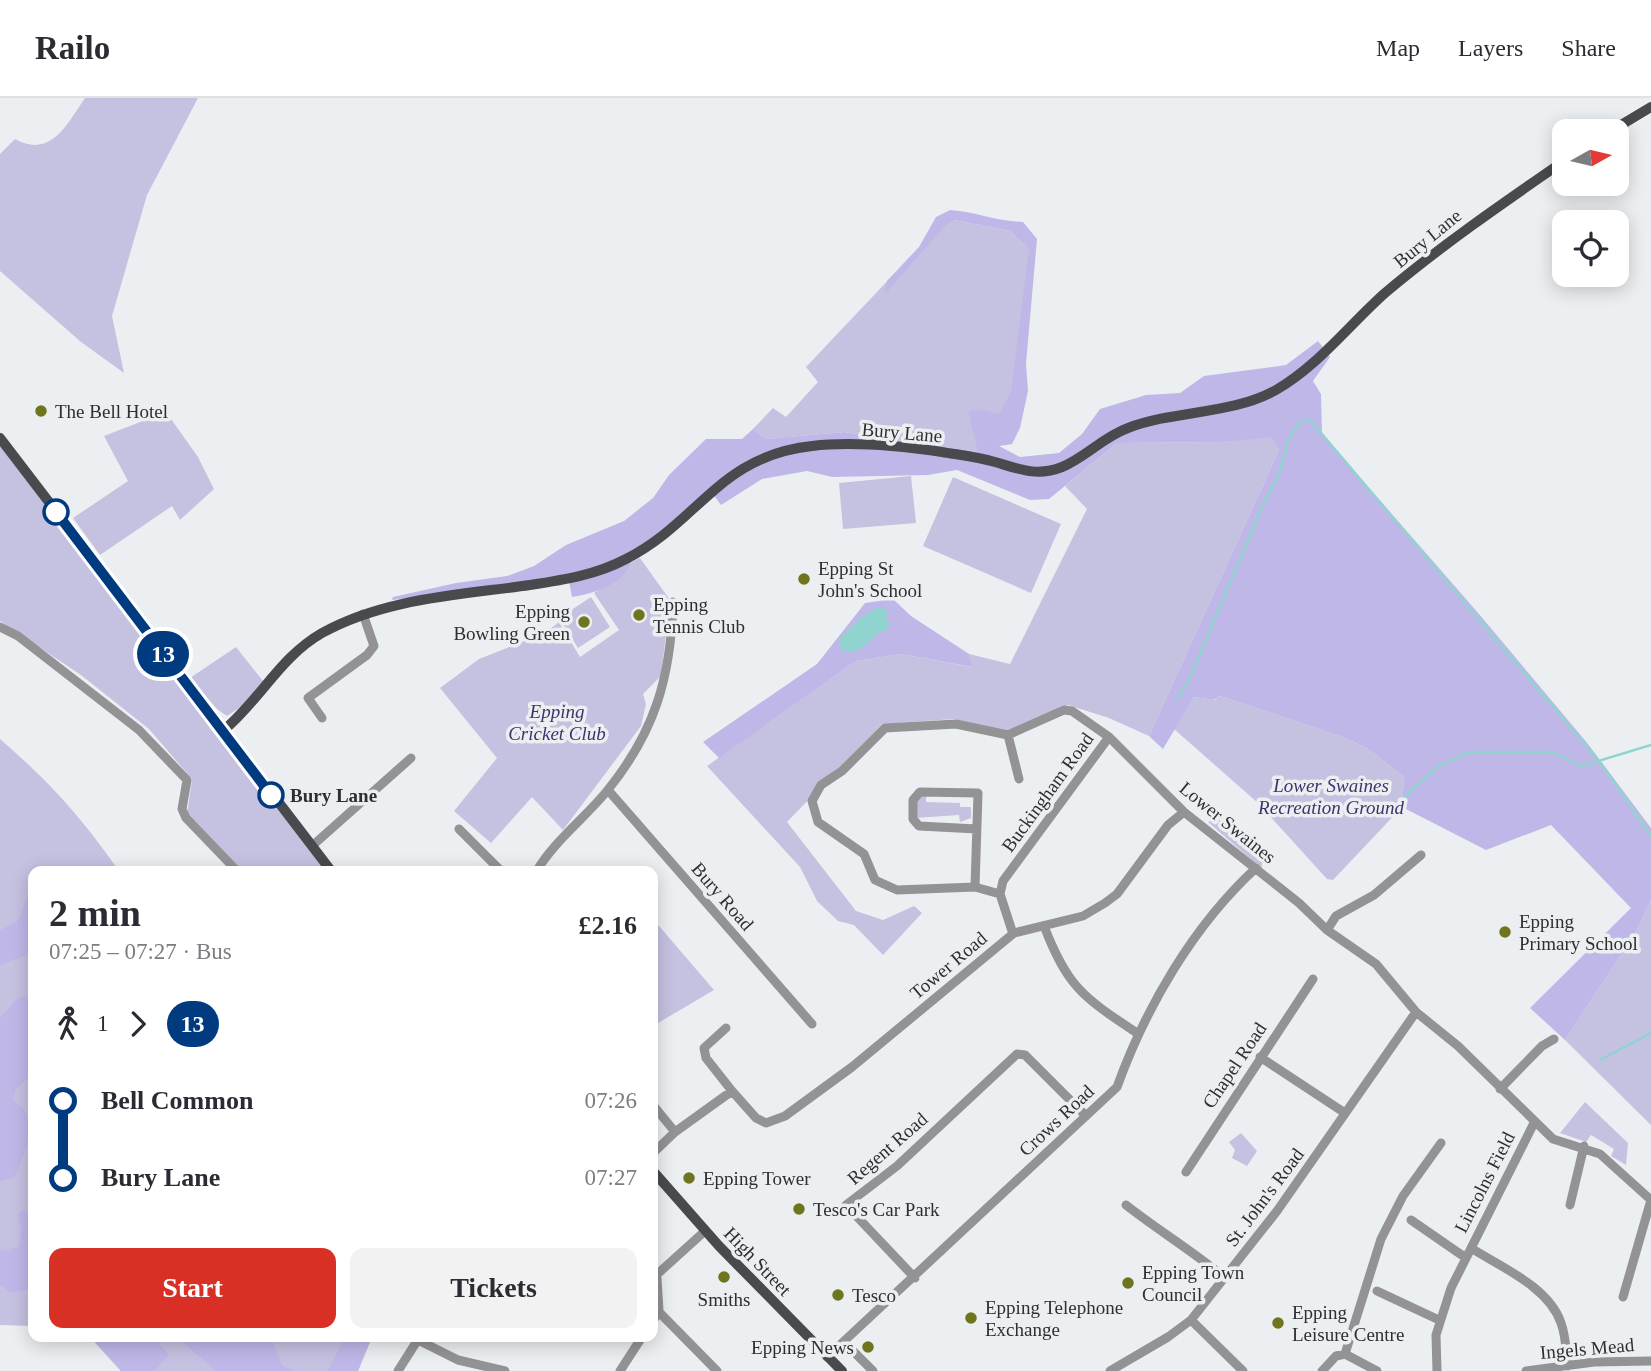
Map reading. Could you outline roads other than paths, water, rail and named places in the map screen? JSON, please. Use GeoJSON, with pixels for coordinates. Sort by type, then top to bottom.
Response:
{"type":"FeatureCollection","features":[{"type":"Feature","properties":{"kind":"main road"},"geometry":{"type":"LineString","coordinates":[[1629,120],[1651,107]]}},
{"type":"Feature","properties":{"kind":"main road","name":"Bury Lane"},"geometry":{"type":"LineString","coordinates":[[224,730],[246,710],[294,653],[318,636],[363,614],[402,604],[588,575],[626,559],[666,533],[739,469],[790,449],[834,445],[901,447],[995,462],[1020,471],[1047,471],[1063,466],[1103,440],[1131,426],[1221,408],[1269,393],[1299,373],[1385,294],[1473,223],[1552,169]]}},
{"type":"Feature","properties":{"kind":"main road"},"geometry":{"type":"LineString","coordinates":[[0,438],[161,652],[327,866]]}},
{"type":"Feature","properties":{"kind":"main road","name":"High Street"},"geometry":{"type":"LineString","coordinates":[[658,1177],[705,1231],[842,1371]]}},
{"type":"Feature","properties":{"kind":"street"},"geometry":{"type":"LineString","coordinates":[[539,866],[548,851],[608,790],[653,719],[664,687],[672,638],[673,602]]}},
{"type":"Feature","properties":{"kind":"street"},"geometry":{"type":"LineString","coordinates":[[322,718],[308,698],[367,655],[374,646],[363,614]]}},
{"type":"Feature","properties":{"kind":"street"},"geometry":{"type":"LineString","coordinates":[[0,627],[18,636],[139,730],[187,780],[182,808],[186,818],[232,866]]}},
{"type":"Feature","properties":{"kind":"street","name":"Buckingham Road"},"geometry":{"type":"LineString","coordinates":[[1000,894],[1003,881],[1109,737],[1072,711],[1064,710],[1008,734]]}},
{"type":"Feature","properties":{"kind":"street"},"geometry":{"type":"LineString","coordinates":[[1013,934],[1000,894],[975,887],[897,890],[875,880],[864,854],[818,822],[812,801],[821,785],[842,771],[885,728],[956,724],[1008,734],[1019,779]]}},
{"type":"Feature","properties":{"kind":"street","name":"Lower Swaines"},"geometry":{"type":"LineString","coordinates":[[1109,737],[1184,812],[1256,868],[1327,930],[1376,964],[1416,1012],[1448,1037],[1534,1123],[1553,1139],[1584,1146],[1600,1154],[1651,1200]]}},
{"type":"Feature","properties":{"kind":"street"},"geometry":{"type":"LineString","coordinates":[[312,846],[411,758]]}},
{"type":"Feature","properties":{"kind":"street","name":"Bury Road"},"geometry":{"type":"LineString","coordinates":[[608,790],[812,1024]]}},
{"type":"Feature","properties":{"kind":"street"},"geometry":{"type":"LineString","coordinates":[[975,887],[978,793],[920,792],[913,800],[913,819],[919,827],[976,829]]}},
{"type":"Feature","properties":{"kind":"street","name":"Tower Road"},"geometry":{"type":"LineString","coordinates":[[726,1028],[704,1048],[706,1058],[756,1118],[765,1123],[776,1122],[852,1067],[1013,934],[1083,916],[1111,899],[1168,825],[1184,812]]}},
{"type":"Feature","properties":{"kind":"street"},"geometry":{"type":"LineString","coordinates":[[459,829],[496,866]]}},
{"type":"Feature","properties":{"kind":"street"},"geometry":{"type":"LineString","coordinates":[[1327,930],[1336,916],[1374,895],[1421,855]]}},
{"type":"Feature","properties":{"kind":"street","name":"Crows Road"},"geometry":{"type":"LineString","coordinates":[[827,1357],[915,1278],[1117,1087],[1137,1033],[1165,984],[1230,892],[1256,868]]}},
{"type":"Feature","properties":{"kind":"street"},"geometry":{"type":"LineString","coordinates":[[1044,926],[1060,966],[1087,1000],[1137,1033]]}},
{"type":"Feature","properties":{"kind":"street","name":"Chapel Road"},"geometry":{"type":"LineString","coordinates":[[1186,1172],[1313,979]]}},
{"type":"Feature","properties":{"kind":"street","name":"St. John's Road"},"geometry":{"type":"LineString","coordinates":[[1110,1371],[1168,1337],[1191,1320],[1277,1211],[1416,1012]]}},
{"type":"Feature","properties":{"kind":"street"},"geometry":{"type":"LineString","coordinates":[[1500,1089],[1542,1046],[1554,1039]]}},
{"type":"Feature","properties":{"kind":"street","name":"Regent Road"},"geometry":{"type":"LineString","coordinates":[[915,1278],[846,1205],[897,1166],[1017,1054],[1025,1055],[1086,1116]]}},
{"type":"Feature","properties":{"kind":"street"},"geometry":{"type":"LineString","coordinates":[[1261,1057],[1345,1113]]}},
{"type":"Feature","properties":{"kind":"street"},"geometry":{"type":"LineString","coordinates":[[658,1148],[675,1132],[733,1091]]}},
{"type":"Feature","properties":{"kind":"street"},"geometry":{"type":"LineString","coordinates":[[658,1111],[675,1132]]}},
{"type":"Feature","properties":{"kind":"street","name":"Lincolns Field"},"geometry":{"type":"LineString","coordinates":[[1437,1371],[1439,1320],[1466,1258],[1534,1123]]}},
{"type":"Feature","properties":{"kind":"street"},"geometry":{"type":"LineString","coordinates":[[1345,1354],[1381,1239],[1403,1196],[1441,1143]]}},
{"type":"Feature","properties":{"kind":"street"},"geometry":{"type":"LineString","coordinates":[[1570,1205],[1584,1146]]}},
{"type":"Feature","properties":{"kind":"street"},"geometry":{"type":"LineString","coordinates":[[1623,1297],[1651,1200]]}},
{"type":"Feature","properties":{"kind":"street"},"geometry":{"type":"LineString","coordinates":[[1126,1205],[1170,1239],[1189,1247],[1225,1278]]}},
{"type":"Feature","properties":{"kind":"street","name":"Lincolns Field"},"geometry":{"type":"LineString","coordinates":[[1411,1220],[1466,1258]]}},
{"type":"Feature","properties":{"kind":"street"},"geometry":{"type":"LineString","coordinates":[[658,1275],[705,1231]]}},
{"type":"Feature","properties":{"kind":"street"},"geometry":{"type":"LineString","coordinates":[[1471,1248],[1541,1293],[1561,1323],[1568,1366]]}},
{"type":"Feature","properties":{"kind":"street"},"geometry":{"type":"LineString","coordinates":[[1377,1291],[1439,1320]]}},
{"type":"Feature","properties":{"kind":"street"},"geometry":{"type":"LineString","coordinates":[[658,1311],[717,1371]]}},
{"type":"Feature","properties":{"kind":"street"},"geometry":{"type":"LineString","coordinates":[[1191,1320],[1243,1371]]}},
{"type":"Feature","properties":{"kind":"street"},"geometry":{"type":"LineString","coordinates":[[398,1371],[413,1342]]}},
{"type":"Feature","properties":{"kind":"street"},"geometry":{"type":"LineString","coordinates":[[421,1342],[458,1360],[505,1371]]}},
{"type":"Feature","properties":{"kind":"street"},"geometry":{"type":"LineString","coordinates":[[620,1371],[639,1342]]}},
{"type":"Feature","properties":{"kind":"street"},"geometry":{"type":"LineString","coordinates":[[844,1342],[873,1371]]}},
{"type":"Feature","properties":{"kind":"street"},"geometry":{"type":"LineString","coordinates":[[1322,1371],[1336,1356],[1345,1354],[1377,1371]]}},
{"type":"Feature","properties":{"kind":"street","name":"Ingels Mead"},"geometry":{"type":"LineString","coordinates":[[1526,1371],[1651,1361]]}},
{"type":"Feature","properties":{"kind":"water"},"geometry":{"type":"Polygon","coordinates":[[[878,607],[889,611],[885,618],[892,624],[886,627],[888,631],[880,631],[859,650],[842,651],[839,639],[860,618],[878,607]]]}},
{"type":"Feature","properties":{"kind":"waterway"},"geometry":{"type":"LineString","coordinates":[[1177,699],[1189,680],[1262,507],[1279,474],[1288,440],[1301,420],[1311,421],[1599,761],[1651,836]]}},
{"type":"Feature","properties":{"kind":"waterway"},"geometry":{"type":"LineString","coordinates":[[1391,809],[1439,766],[1469,752],[1551,752],[1582,766],[1651,745]]}},
{"type":"Feature","properties":{"kind":"waterway"},"geometry":{"type":"LineString","coordinates":[[1600,1060],[1651,1033]]}},
{"type":"Feature","properties":{"kind":"place","name":"The Bell Hotel"},"geometry":{"type":"Point","coordinates":[41,411]}},
{"type":"Feature","properties":{"kind":"place","name":"Epping St John's School"},"geometry":{"type":"Point","coordinates":[804,579]}},
{"type":"Feature","properties":{"kind":"place","name":"Epping Tennis Club"},"geometry":{"type":"Point","coordinates":[639,615]}},
{"type":"Feature","properties":{"kind":"place","name":"Epping Bowling Green"},"geometry":{"type":"Point","coordinates":[584,622]}},
{"type":"Feature","properties":{"kind":"place","name":"Bury Lane"},"geometry":{"type":"Point","coordinates":[271,795]}},
{"type":"Feature","properties":{"kind":"place","name":"Epping Primary School"},"geometry":{"type":"Point","coordinates":[1505,932]}},
{"type":"Feature","properties":{"kind":"place","name":"Epping Tower"},"geometry":{"type":"Point","coordinates":[689,1178]}},
{"type":"Feature","properties":{"kind":"place","name":"Tesco's Car Park"},"geometry":{"type":"Point","coordinates":[799,1209]}},
{"type":"Feature","properties":{"kind":"place","name":"Smiths"},"geometry":{"type":"Point","coordinates":[724,1277]}},
{"type":"Feature","properties":{"kind":"place","name":"Epping Town Council"},"geometry":{"type":"Point","coordinates":[1128,1283]}},
{"type":"Feature","properties":{"kind":"place","name":"Tesco"},"geometry":{"type":"Point","coordinates":[838,1295]}},
{"type":"Feature","properties":{"kind":"place","name":"Epping Telephone Exchange"},"geometry":{"type":"Point","coordinates":[971,1318]}},
{"type":"Feature","properties":{"kind":"place","name":"Epping Leisure Centre"},"geometry":{"type":"Point","coordinates":[1278,1323]}},
{"type":"Feature","properties":{"kind":"place","name":"Epping News"},"geometry":{"type":"Point","coordinates":[868,1347]}},
{"type":"Feature","properties":{"kind":"park label","name":"Epping Cricket Club"},"geometry":{"type":"Point","coordinates":[557,722]}},
{"type":"Feature","properties":{"kind":"park label","name":"Lower Swaines Recreation Ground"},"geometry":{"type":"Point","coordinates":[1331,796]}}]}
